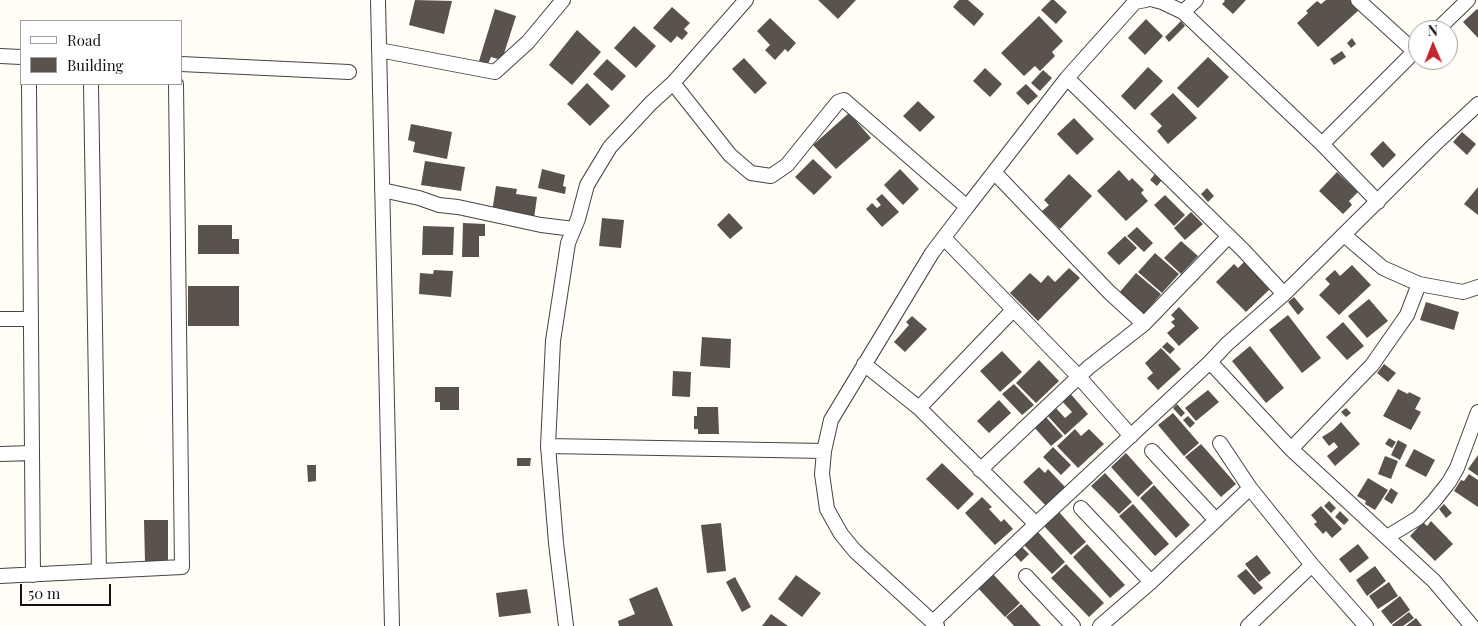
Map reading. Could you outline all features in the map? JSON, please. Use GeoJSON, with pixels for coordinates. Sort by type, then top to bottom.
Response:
{"type":"FeatureCollection","features":[{"type":"Feature","properties":{"kind":"street"},"geometry":{"type":"LineString","coordinates":[[378,0],[392,626]]}},
{"type":"Feature","properties":{"kind":"street"},"geometry":{"type":"LineString","coordinates":[[379,50],[495,72],[528,42],[563,0]]}},
{"type":"Feature","properties":{"kind":"street"},"geometry":{"type":"LineString","coordinates":[[566,626],[556,543],[548,446],[553,341],[568,243],[587,185],[610,147],[651,103],[673,83],[746,0]]}},
{"type":"Feature","properties":{"kind":"street"},"geometry":{"type":"LineString","coordinates":[[1154,0],[1183,12],[1322,144],[1378,202]]}},
{"type":"Feature","properties":{"kind":"street"},"geometry":{"type":"LineString","coordinates":[[1183,12],[1196,0]]}},
{"type":"Feature","properties":{"kind":"street"},"geometry":{"type":"LineString","coordinates":[[1358,0],[1408,43]]}},
{"type":"Feature","properties":{"kind":"street"},"geometry":{"type":"LineString","coordinates":[[1447,20],[1468,0]]}},
{"type":"Feature","properties":{"kind":"street"},"geometry":{"type":"LineString","coordinates":[[1139,1],[1067,78],[932,253],[831,420],[824,450],[822,474],[827,509],[841,534],[855,551],[935,624],[1036,524],[1227,344],[1284,294],[1478,104]]}},
{"type":"Feature","properties":{"kind":"street"},"geometry":{"type":"LineString","coordinates":[[0,56],[20,57]]}},
{"type":"Feature","properties":{"kind":"street"},"geometry":{"type":"LineString","coordinates":[[1322,144],[1408,58]]}},
{"type":"Feature","properties":{"kind":"street"},"geometry":{"type":"LineString","coordinates":[[182,64],[349,72]]}},
{"type":"Feature","properties":{"kind":"street"},"geometry":{"type":"LineString","coordinates":[[1067,78],[1229,236],[1284,294]]}},
{"type":"Feature","properties":{"kind":"street"},"geometry":{"type":"LineString","coordinates":[[673,83],[730,155],[751,173],[771,176],[787,165],[838,102],[844,100],[967,206]]}},
{"type":"Feature","properties":{"kind":"street"},"geometry":{"type":"LineString","coordinates":[[29,85],[32,575]]}},
{"type":"Feature","properties":{"kind":"street"},"geometry":{"type":"LineString","coordinates":[[91,85],[99,571]]}},
{"type":"Feature","properties":{"kind":"street"},"geometry":{"type":"LineString","coordinates":[[0,576],[182,567],[176,85]]}},
{"type":"Feature","properties":{"kind":"street"},"geometry":{"type":"LineString","coordinates":[[994,172],[1109,292],[1144,324]]}},
{"type":"Feature","properties":{"kind":"street"},"geometry":{"type":"LineString","coordinates":[[382,190],[419,198],[439,205],[458,207],[541,225],[574,229]]}},
{"type":"Feature","properties":{"kind":"street"},"geometry":{"type":"LineString","coordinates":[[1344,235],[1384,268],[1419,284],[1462,292],[1478,287]]}},
{"type":"Feature","properties":{"kind":"street"},"geometry":{"type":"LineString","coordinates":[[980,470],[1089,367],[1144,324],[1229,236]]}},
{"type":"Feature","properties":{"kind":"street"},"geometry":{"type":"LineString","coordinates":[[944,238],[1079,377],[1131,436]]}},
{"type":"Feature","properties":{"kind":"street"},"geometry":{"type":"LineString","coordinates":[[1291,449],[1372,365],[1407,315],[1419,284]]}},
{"type":"Feature","properties":{"kind":"street"},"geometry":{"type":"LineString","coordinates":[[919,408],[1013,310]]}},
{"type":"Feature","properties":{"kind":"street"},"geometry":{"type":"LineString","coordinates":[[0,319],[30,319]]}},
{"type":"Feature","properties":{"kind":"street"},"geometry":{"type":"LineString","coordinates":[[1210,362],[1291,449],[1387,537],[1475,625]]}},
{"type":"Feature","properties":{"kind":"street"},"geometry":{"type":"LineString","coordinates":[[864,364],[919,408],[1036,524]]}},
{"type":"Feature","properties":{"kind":"street"},"geometry":{"type":"LineString","coordinates":[[1387,537],[1418,518],[1449,482],[1457,468],[1478,412]]}},
{"type":"Feature","properties":{"kind":"street"},"geometry":{"type":"LineString","coordinates":[[1220,443],[1250,488],[1312,565],[1366,626]]}},
{"type":"Feature","properties":{"kind":"street"},"geometry":{"type":"LineString","coordinates":[[548,446],[824,450]]}},
{"type":"Feature","properties":{"kind":"street"},"geometry":{"type":"LineString","coordinates":[[1152,451],[1215,520]]}},
{"type":"Feature","properties":{"kind":"street"},"geometry":{"type":"LineString","coordinates":[[0,454],[32,453]]}},
{"type":"Feature","properties":{"kind":"street"},"geometry":{"type":"LineString","coordinates":[[1100,626],[1151,582],[1250,488]]}},
{"type":"Feature","properties":{"kind":"street"},"geometry":{"type":"LineString","coordinates":[[1081,508],[1151,582]]}},
{"type":"Feature","properties":{"kind":"street"},"geometry":{"type":"LineString","coordinates":[[1248,626],[1312,565]]}},
{"type":"Feature","properties":{"kind":"street"},"geometry":{"type":"LineString","coordinates":[[1026,576],[1073,626]]}},
{"type":"Feature","properties":{"kind":"building"},"geometry":{"type":"Polygon","coordinates":[[[415,0],[452,1],[444,34],[409,25],[415,0]]]}},
{"type":"Feature","properties":{"kind":"building"},"geometry":{"type":"Polygon","coordinates":[[[818,0],[856,0],[838,19],[818,0]]]}},
{"type":"Feature","properties":{"kind":"building"},"geometry":{"type":"Polygon","coordinates":[[[959,0],[968,0],[984,14],[974,26],[953,7],[959,0]]]}},
{"type":"Feature","properties":{"kind":"building"},"geometry":{"type":"Polygon","coordinates":[[[1051,0],[1054,0],[1067,12],[1056,24],[1041,10],[1051,0]]]}},
{"type":"Feature","properties":{"kind":"building"},"geometry":{"type":"Polygon","coordinates":[[[1224,0],[1246,0],[1233,14],[1222,4],[1224,0]]]}},
{"type":"Feature","properties":{"kind":"building"},"geometry":{"type":"Polygon","coordinates":[[[1326,0],[1350,0],[1359,10],[1318,47],[1297,23],[1317,1],[1321,4],[1326,0]]]}},
{"type":"Feature","properties":{"kind":"building"},"geometry":{"type":"Polygon","coordinates":[[[672,7],[690,23],[684,29],[688,33],[682,40],[677,36],[671,43],[653,28],[672,7]]]}},
{"type":"Feature","properties":{"kind":"building"},"geometry":{"type":"Polygon","coordinates":[[[495,9],[516,16],[502,60],[491,57],[488,64],[479,61],[495,9]]]}},
{"type":"Feature","properties":{"kind":"building"},"geometry":{"type":"Polygon","coordinates":[[[1478,10],[1478,38],[1463,22],[1478,10]]]}},
{"type":"Feature","properties":{"kind":"building"},"geometry":{"type":"Polygon","coordinates":[[[1039,16],[1063,41],[1052,52],[1055,56],[1040,71],[1035,66],[1024,76],[1001,53],[1039,16]]]}},
{"type":"Feature","properties":{"kind":"building"},"geometry":{"type":"Polygon","coordinates":[[[770,18],[796,43],[788,52],[785,49],[775,60],[765,50],[770,45],[757,31],[770,18]]]}},
{"type":"Feature","properties":{"kind":"building"},"geometry":{"type":"Polygon","coordinates":[[[1146,19],[1163,36],[1145,55],[1128,38],[1146,19]]]}},
{"type":"Feature","properties":{"kind":"building"},"geometry":{"type":"Polygon","coordinates":[[[1181,21],[1185,26],[1169,42],[1165,37],[1181,21]]]}},
{"type":"Feature","properties":{"kind":"building"},"geometry":{"type":"Polygon","coordinates":[[[634,26],[656,46],[636,68],[614,48],[634,26]]]}},
{"type":"Feature","properties":{"kind":"building"},"geometry":{"type":"Polygon","coordinates":[[[577,30],[601,52],[572,85],[549,65],[577,30]]]}},
{"type":"Feature","properties":{"kind":"building"},"geometry":{"type":"Polygon","coordinates":[[[1352,38],[1356,44],[1351,48],[1347,43],[1352,38]]]}},
{"type":"Feature","properties":{"kind":"building"},"geometry":{"type":"Polygon","coordinates":[[[1342,51],[1346,57],[1334,65],[1330,59],[1342,51]]]}},
{"type":"Feature","properties":{"kind":"building"},"geometry":{"type":"Polygon","coordinates":[[[1208,57],[1229,77],[1198,108],[1177,88],[1208,57]]]}},
{"type":"Feature","properties":{"kind":"building"},"geometry":{"type":"Polygon","coordinates":[[[744,58],[767,83],[755,94],[732,69],[744,58]]]}},
{"type":"Feature","properties":{"kind":"building"},"geometry":{"type":"Polygon","coordinates":[[[607,59],[626,76],[612,91],[593,74],[607,59]]]}},
{"type":"Feature","properties":{"kind":"building"},"geometry":{"type":"Polygon","coordinates":[[[1148,67],[1163,81],[1135,110],[1121,96],[1148,67]]]}},
{"type":"Feature","properties":{"kind":"building"},"geometry":{"type":"Polygon","coordinates":[[[985,68],[1002,84],[990,97],[973,81],[985,68]]]}},
{"type":"Feature","properties":{"kind":"building"},"geometry":{"type":"Polygon","coordinates":[[[1043,70],[1052,78],[1040,91],[1031,83],[1043,70]]]}},
{"type":"Feature","properties":{"kind":"building"},"geometry":{"type":"Polygon","coordinates":[[[587,83],[610,106],[590,126],[567,104],[587,83]]]}},
{"type":"Feature","properties":{"kind":"building"},"geometry":{"type":"Polygon","coordinates":[[[1026,84],[1038,96],[1028,105],[1016,93],[1026,84]]]}},
{"type":"Feature","properties":{"kind":"building"},"geometry":{"type":"Polygon","coordinates":[[[1173,93],[1197,118],[1168,144],[1157,131],[1162,126],[1150,114],[1173,93]]]}},
{"type":"Feature","properties":{"kind":"building"},"geometry":{"type":"Polygon","coordinates":[[[918,101],[935,117],[920,132],[903,116],[918,101]]]}},
{"type":"Feature","properties":{"kind":"building"},"geometry":{"type":"Polygon","coordinates":[[[849,113],[871,138],[836,169],[813,145],[849,113]]]}},
{"type":"Feature","properties":{"kind":"building"},"geometry":{"type":"Polygon","coordinates":[[[1074,118],[1094,139],[1077,155],[1057,134],[1074,118]]]}},
{"type":"Feature","properties":{"kind":"building"},"geometry":{"type":"Polygon","coordinates":[[[411,124],[452,132],[447,159],[413,152],[415,142],[408,140],[411,124]]]}},
{"type":"Feature","properties":{"kind":"building"},"geometry":{"type":"Polygon","coordinates":[[[1462,132],[1476,144],[1467,155],[1453,142],[1462,132]]]}},
{"type":"Feature","properties":{"kind":"building"},"geometry":{"type":"Polygon","coordinates":[[[1383,141],[1396,155],[1383,168],[1370,154],[1383,141]]]}},
{"type":"Feature","properties":{"kind":"building"},"geometry":{"type":"Polygon","coordinates":[[[813,159],[832,177],[814,195],[795,177],[813,159]]]}},
{"type":"Feature","properties":{"kind":"building"},"geometry":{"type":"Polygon","coordinates":[[[425,161],[465,167],[461,191],[421,185],[425,161]]]}},
{"type":"Feature","properties":{"kind":"building"},"geometry":{"type":"Polygon","coordinates":[[[542,169],[565,175],[563,186],[566,187],[565,194],[538,188],[542,169]]]}},
{"type":"Feature","properties":{"kind":"building"},"geometry":{"type":"Polygon","coordinates":[[[900,169],[919,189],[903,205],[884,185],[900,169]]]}},
{"type":"Feature","properties":{"kind":"building"},"geometry":{"type":"Polygon","coordinates":[[[1119,170],[1129,181],[1132,178],[1144,190],[1141,193],[1148,201],[1126,221],[1097,191],[1119,170]]]}},
{"type":"Feature","properties":{"kind":"building"},"geometry":{"type":"Polygon","coordinates":[[[1337,172],[1358,192],[1349,201],[1352,205],[1343,214],[1319,191],[1337,172]]]}},
{"type":"Feature","properties":{"kind":"building"},"geometry":{"type":"Polygon","coordinates":[[[1069,174],[1092,196],[1060,229],[1042,211],[1049,205],[1044,200],[1069,174]]]}},
{"type":"Feature","properties":{"kind":"building"},"geometry":{"type":"Polygon","coordinates":[[[1155,174],[1162,180],[1157,186],[1150,180],[1155,174]]]}},
{"type":"Feature","properties":{"kind":"building"},"geometry":{"type":"Polygon","coordinates":[[[496,186],[517,189],[516,194],[537,197],[534,218],[492,212],[496,186]]]}},
{"type":"Feature","properties":{"kind":"building"},"geometry":{"type":"Polygon","coordinates":[[[1478,187],[1478,215],[1464,204],[1478,187]]]}},
{"type":"Feature","properties":{"kind":"building"},"geometry":{"type":"Polygon","coordinates":[[[1207,188],[1214,196],[1208,202],[1201,194],[1207,188]]]}},
{"type":"Feature","properties":{"kind":"building"},"geometry":{"type":"Polygon","coordinates":[[[882,194],[899,212],[882,227],[866,209],[872,203],[877,208],[881,205],[876,199],[882,194]]]}},
{"type":"Feature","properties":{"kind":"building"},"geometry":{"type":"Polygon","coordinates":[[[1165,195],[1185,215],[1174,226],[1154,205],[1165,195]]]}},
{"type":"Feature","properties":{"kind":"building"},"geometry":{"type":"Polygon","coordinates":[[[1191,212],[1203,224],[1185,240],[1174,228],[1191,212]]]}},
{"type":"Feature","properties":{"kind":"building"},"geometry":{"type":"Polygon","coordinates":[[[729,213],[743,228],[730,239],[717,225],[729,213]]]}},
{"type":"Feature","properties":{"kind":"building"},"geometry":{"type":"Polygon","coordinates":[[[602,218],[624,220],[621,248],[599,246],[602,218]]]}},
{"type":"Feature","properties":{"kind":"building"},"geometry":{"type":"Polygon","coordinates":[[[463,223],[485,224],[485,236],[479,236],[479,257],[462,257],[463,223]]]}},
{"type":"Feature","properties":{"kind":"building"},"geometry":{"type":"Polygon","coordinates":[[[198,225],[232,225],[232,239],[239,239],[239,254],[198,254],[198,225]]]}},
{"type":"Feature","properties":{"kind":"building"},"geometry":{"type":"Polygon","coordinates":[[[423,226],[454,227],[453,255],[422,255],[423,226]]]}},
{"type":"Feature","properties":{"kind":"building"},"geometry":{"type":"Polygon","coordinates":[[[1137,227],[1153,243],[1144,252],[1127,236],[1137,227]]]}},
{"type":"Feature","properties":{"kind":"building"},"geometry":{"type":"Polygon","coordinates":[[[1125,236],[1137,248],[1119,265],[1107,253],[1125,236]]]}},
{"type":"Feature","properties":{"kind":"building"},"geometry":{"type":"Polygon","coordinates":[[[1181,241],[1198,256],[1181,274],[1164,258],[1181,241]]]}},
{"type":"Feature","properties":{"kind":"building"},"geometry":{"type":"Polygon","coordinates":[[[1155,253],[1179,274],[1162,293],[1138,272],[1155,253]]]}},
{"type":"Feature","properties":{"kind":"building"},"geometry":{"type":"Polygon","coordinates":[[[1245,261],[1271,288],[1246,312],[1216,282],[1234,264],[1238,268],[1245,261]]]}},
{"type":"Feature","properties":{"kind":"building"},"geometry":{"type":"Polygon","coordinates":[[[1352,265],[1371,285],[1339,315],[1319,295],[1330,284],[1325,279],[1335,270],[1340,276],[1352,265]]]}},
{"type":"Feature","properties":{"kind":"building"},"geometry":{"type":"Polygon","coordinates":[[[1069,268],[1080,278],[1038,321],[1010,293],[1030,273],[1041,283],[1048,275],[1055,282],[1069,268]]]}},
{"type":"Feature","properties":{"kind":"building"},"geometry":{"type":"Polygon","coordinates":[[[434,270],[453,271],[451,297],[419,294],[420,273],[433,274],[434,270]]]}},
{"type":"Feature","properties":{"kind":"building"},"geometry":{"type":"Polygon","coordinates":[[[1136,273],[1161,294],[1144,314],[1119,293],[1136,273]]]}},
{"type":"Feature","properties":{"kind":"building"},"geometry":{"type":"Polygon","coordinates":[[[188,286],[239,286],[239,326],[188,326],[188,286]]]}},
{"type":"Feature","properties":{"kind":"building"},"geometry":{"type":"Polygon","coordinates":[[[1294,297],[1304,309],[1298,315],[1288,302],[1294,297]]]}},
{"type":"Feature","properties":{"kind":"building"},"geometry":{"type":"Polygon","coordinates":[[[1369,299],[1388,321],[1367,338],[1348,316],[1369,299]]]}},
{"type":"Feature","properties":{"kind":"building"},"geometry":{"type":"Polygon","coordinates":[[[1426,302],[1459,312],[1454,330],[1420,320],[1426,302]]]}},
{"type":"Feature","properties":{"kind":"building"},"geometry":{"type":"Polygon","coordinates":[[[1179,307],[1199,328],[1179,346],[1167,333],[1175,326],[1171,322],[1175,319],[1171,315],[1179,307]]]}},
{"type":"Feature","properties":{"kind":"building"},"geometry":{"type":"Polygon","coordinates":[[[1288,315],[1321,358],[1302,373],[1269,330],[1288,315]]]}},
{"type":"Feature","properties":{"kind":"building"},"geometry":{"type":"Polygon","coordinates":[[[912,316],[927,329],[905,352],[894,342],[909,325],[906,322],[912,316]]]}},
{"type":"Feature","properties":{"kind":"building"},"geometry":{"type":"Polygon","coordinates":[[[1343,322],[1364,346],[1347,360],[1326,337],[1343,322]]]}},
{"type":"Feature","properties":{"kind":"building"},"geometry":{"type":"Polygon","coordinates":[[[702,337],[731,339],[730,368],[700,366],[702,337]]]}},
{"type":"Feature","properties":{"kind":"building"},"geometry":{"type":"Polygon","coordinates":[[[1167,342],[1175,349],[1170,354],[1162,347],[1167,342]]]}},
{"type":"Feature","properties":{"kind":"building"},"geometry":{"type":"Polygon","coordinates":[[[1250,346],[1284,388],[1266,403],[1232,361],[1250,346]]]}},
{"type":"Feature","properties":{"kind":"building"},"geometry":{"type":"Polygon","coordinates":[[[1161,348],[1181,369],[1158,390],[1147,378],[1153,373],[1145,363],[1161,348]]]}},
{"type":"Feature","properties":{"kind":"building"},"geometry":{"type":"Polygon","coordinates":[[[1002,351],[1022,372],[1000,392],[980,371],[1002,351]]]}},
{"type":"Feature","properties":{"kind":"building"},"geometry":{"type":"Polygon","coordinates":[[[1039,360],[1059,381],[1036,403],[1016,383],[1039,360]]]}},
{"type":"Feature","properties":{"kind":"building"},"geometry":{"type":"Polygon","coordinates":[[[1384,364],[1396,373],[1388,382],[1377,373],[1384,364]]]}},
{"type":"Feature","properties":{"kind":"building"},"geometry":{"type":"Polygon","coordinates":[[[673,371],[691,372],[690,397],[672,396],[673,371]]]}},
{"type":"Feature","properties":{"kind":"building"},"geometry":{"type":"Polygon","coordinates":[[[1014,384],[1034,405],[1022,415],[1002,394],[1014,384]]]}},
{"type":"Feature","properties":{"kind":"building"},"geometry":{"type":"Polygon","coordinates":[[[435,387],[459,387],[459,410],[440,410],[440,402],[435,402],[435,387]]]}},
{"type":"Feature","properties":{"kind":"building"},"geometry":{"type":"Polygon","coordinates":[[[1398,389],[1421,398],[1415,409],[1421,412],[1411,430],[1383,416],[1398,389]]]}},
{"type":"Feature","properties":{"kind":"building"},"geometry":{"type":"Polygon","coordinates":[[[1208,390],[1219,402],[1196,421],[1185,408],[1208,390]]]}},
{"type":"Feature","properties":{"kind":"building"},"geometry":{"type":"Polygon","coordinates":[[[1069,392],[1088,414],[1065,435],[1046,414],[1054,406],[1065,418],[1072,412],[1061,400],[1069,392]]]}},
{"type":"Feature","properties":{"kind":"building"},"geometry":{"type":"Polygon","coordinates":[[[999,400],[1011,413],[989,433],[977,421],[999,400]]]}},
{"type":"Feature","properties":{"kind":"building"},"geometry":{"type":"Polygon","coordinates":[[[1177,404],[1185,413],[1181,417],[1173,408],[1177,404]]]}},
{"type":"Feature","properties":{"kind":"building"},"geometry":{"type":"Polygon","coordinates":[[[697,407],[718,407],[719,434],[698,434],[698,429],[694,429],[694,416],[697,416],[697,407]]]}},
{"type":"Feature","properties":{"kind":"building"},"geometry":{"type":"Polygon","coordinates":[[[1346,408],[1351,413],[1346,417],[1341,412],[1346,408]]]}},
{"type":"Feature","properties":{"kind":"building"},"geometry":{"type":"Polygon","coordinates":[[[1173,413],[1199,443],[1184,456],[1158,425],[1173,413]]]}},
{"type":"Feature","properties":{"kind":"building"},"geometry":{"type":"Polygon","coordinates":[[[1045,416],[1063,436],[1051,446],[1033,426],[1045,416]]]}},
{"type":"Feature","properties":{"kind":"building"},"geometry":{"type":"Polygon","coordinates":[[[1188,416],[1195,423],[1190,428],[1183,420],[1188,416]]]}},
{"type":"Feature","properties":{"kind":"building"},"geometry":{"type":"Polygon","coordinates":[[[1341,422],[1360,444],[1335,466],[1327,456],[1338,447],[1334,442],[1329,446],[1322,437],[1341,422]]]}},
{"type":"Feature","properties":{"kind":"building"},"geometry":{"type":"Polygon","coordinates":[[[1075,429],[1081,436],[1089,429],[1104,444],[1078,468],[1057,446],[1075,429]]]}},
{"type":"Feature","properties":{"kind":"building"},"geometry":{"type":"Polygon","coordinates":[[[1389,438],[1396,442],[1392,448],[1385,444],[1389,438]]]}},
{"type":"Feature","properties":{"kind":"building"},"geometry":{"type":"Polygon","coordinates":[[[1398,440],[1407,445],[1400,460],[1391,455],[1398,440]]]}},
{"type":"Feature","properties":{"kind":"building"},"geometry":{"type":"Polygon","coordinates":[[[1201,444],[1236,484],[1221,497],[1185,457],[1201,444]]]}},
{"type":"Feature","properties":{"kind":"building"},"geometry":{"type":"Polygon","coordinates":[[[1053,447],[1071,465],[1061,475],[1043,457],[1053,447]]]}},
{"type":"Feature","properties":{"kind":"building"},"geometry":{"type":"Polygon","coordinates":[[[1414,449],[1435,460],[1426,477],[1405,466],[1414,449]]]}},
{"type":"Feature","properties":{"kind":"building"},"geometry":{"type":"Polygon","coordinates":[[[1126,453],[1153,483],[1138,497],[1111,467],[1126,453]]]}},
{"type":"Feature","properties":{"kind":"building"},"geometry":{"type":"Polygon","coordinates":[[[1478,455],[1478,476],[1468,469],[1478,455]]]}},
{"type":"Feature","properties":{"kind":"building"},"geometry":{"type":"Polygon","coordinates":[[[1385,456],[1398,461],[1391,479],[1378,474],[1385,456]]]}},
{"type":"Feature","properties":{"kind":"building"},"geometry":{"type":"Polygon","coordinates":[[[517,458],[531,458],[530,466],[517,466],[517,458]]]}},
{"type":"Feature","properties":{"kind":"building"},"geometry":{"type":"Polygon","coordinates":[[[942,463],[974,494],[958,510],[926,479],[942,463]]]}},
{"type":"Feature","properties":{"kind":"building"},"geometry":{"type":"Polygon","coordinates":[[[307,465],[316,465],[316,481],[308,482],[307,465]]]}},
{"type":"Feature","properties":{"kind":"building"},"geometry":{"type":"Polygon","coordinates":[[[1039,467],[1045,473],[1048,469],[1066,488],[1047,507],[1023,482],[1039,467]]]}},
{"type":"Feature","properties":{"kind":"building"},"geometry":{"type":"Polygon","coordinates":[[[1105,473],[1132,502],[1119,514],[1091,486],[1105,473]]]}},
{"type":"Feature","properties":{"kind":"building"},"geometry":{"type":"Polygon","coordinates":[[[1469,474],[1478,480],[1478,507],[1454,491],[1461,480],[1464,481],[1469,474]]]}},
{"type":"Feature","properties":{"kind":"building"},"geometry":{"type":"Polygon","coordinates":[[[1368,478],[1388,490],[1375,510],[1365,504],[1366,501],[1357,496],[1368,478]]]}},
{"type":"Feature","properties":{"kind":"building"},"geometry":{"type":"Polygon","coordinates":[[[1154,485],[1190,525],[1176,538],[1140,498],[1154,485]]]}},
{"type":"Feature","properties":{"kind":"building"},"geometry":{"type":"Polygon","coordinates":[[[1391,488],[1398,493],[1392,504],[1384,499],[1391,488]]]}},
{"type":"Feature","properties":{"kind":"building"},"geometry":{"type":"Polygon","coordinates":[[[982,497],[992,507],[989,509],[1001,522],[1004,519],[1013,529],[995,545],[965,513],[982,497]]]}},
{"type":"Feature","properties":{"kind":"building"},"geometry":{"type":"Polygon","coordinates":[[[1329,501],[1336,508],[1331,513],[1324,506],[1329,501]]]}},
{"type":"Feature","properties":{"kind":"building"},"geometry":{"type":"Polygon","coordinates":[[[1133,504],[1169,544],[1155,556],[1119,516],[1133,504]]]}},
{"type":"Feature","properties":{"kind":"building"},"geometry":{"type":"Polygon","coordinates":[[[1444,504],[1452,513],[1446,518],[1439,509],[1444,504]]]}},
{"type":"Feature","properties":{"kind":"building"},"geometry":{"type":"Polygon","coordinates":[[[1321,506],[1342,529],[1332,538],[1326,531],[1323,534],[1314,524],[1317,522],[1311,515],[1321,506]]]}},
{"type":"Feature","properties":{"kind":"building"},"geometry":{"type":"Polygon","coordinates":[[[1340,511],[1349,520],[1344,525],[1335,517],[1340,511]]]}},
{"type":"Feature","properties":{"kind":"building"},"geometry":{"type":"Polygon","coordinates":[[[1059,512],[1086,542],[1071,555],[1044,526],[1059,512]]]}},
{"type":"Feature","properties":{"kind":"building"},"geometry":{"type":"Polygon","coordinates":[[[144,520],[168,520],[168,562],[145,562],[144,520]]]}},
{"type":"Feature","properties":{"kind":"building"},"geometry":{"type":"Polygon","coordinates":[[[1431,521],[1453,544],[1435,561],[1410,536],[1423,522],[1427,526],[1431,521]]]}},
{"type":"Feature","properties":{"kind":"building"},"geometry":{"type":"Polygon","coordinates":[[[721,523],[726,571],[707,573],[701,525],[721,523]]]}},
{"type":"Feature","properties":{"kind":"building"},"geometry":{"type":"Polygon","coordinates":[[[1038,532],[1065,562],[1052,574],[1024,545],[1038,532]]]}},
{"type":"Feature","properties":{"kind":"building"},"geometry":{"type":"Polygon","coordinates":[[[1087,544],[1125,585],[1110,598],[1073,557],[1087,544]]]}},
{"type":"Feature","properties":{"kind":"building"},"geometry":{"type":"Polygon","coordinates":[[[1358,544],[1369,558],[1350,573],[1339,559],[1358,544]]]}},
{"type":"Feature","properties":{"kind":"building"},"geometry":{"type":"Polygon","coordinates":[[[1020,545],[1029,554],[1021,562],[1012,552],[1020,545]]]}},
{"type":"Feature","properties":{"kind":"building"},"geometry":{"type":"Polygon","coordinates":[[[1257,555],[1271,573],[1259,582],[1245,564],[1257,555]]]}},
{"type":"Feature","properties":{"kind":"building"},"geometry":{"type":"Polygon","coordinates":[[[1066,564],[1104,603],[1089,617],[1051,578],[1066,564]]]}},
{"type":"Feature","properties":{"kind":"building"},"geometry":{"type":"Polygon","coordinates":[[[1375,566],[1386,581],[1367,596],[1356,580],[1375,566]]]}},
{"type":"Feature","properties":{"kind":"building"},"geometry":{"type":"Polygon","coordinates":[[[1246,569],[1263,588],[1254,595],[1237,576],[1246,569]]]}},
{"type":"Feature","properties":{"kind":"building"},"geometry":{"type":"Polygon","coordinates":[[[992,573],[1020,603],[1005,617],[977,587],[992,573]]]}},
{"type":"Feature","properties":{"kind":"building"},"geometry":{"type":"Polygon","coordinates":[[[796,575],[821,593],[802,617],[778,599],[796,575]]]}},
{"type":"Feature","properties":{"kind":"building"},"geometry":{"type":"Polygon","coordinates":[[[735,577],[751,607],[742,612],[726,582],[735,577]]]}},
{"type":"Feature","properties":{"kind":"building"},"geometry":{"type":"Polygon","coordinates":[[[1389,582],[1398,596],[1378,609],[1369,596],[1389,582]]]}},
{"type":"Feature","properties":{"kind":"building"},"geometry":{"type":"Polygon","coordinates":[[[657,587],[673,626],[619,626],[618,621],[635,614],[629,599],[657,587]]]}},
{"type":"Feature","properties":{"kind":"building"},"geometry":{"type":"Polygon","coordinates":[[[527,589],[531,613],[499,617],[496,593],[527,589]]]}},
{"type":"Feature","properties":{"kind":"building"},"geometry":{"type":"Polygon","coordinates":[[[1400,596],[1410,610],[1391,624],[1381,611],[1400,596]]]}},
{"type":"Feature","properties":{"kind":"building"},"geometry":{"type":"Polygon","coordinates":[[[1021,604],[1041,626],[1014,626],[1006,617],[1021,604]]]}},
{"type":"Feature","properties":{"kind":"building"},"geometry":{"type":"Polygon","coordinates":[[[1409,612],[1414,618],[1403,626],[1392,625],[1409,612]]]}},
{"type":"Feature","properties":{"kind":"building"},"geometry":{"type":"Polygon","coordinates":[[[771,614],[788,626],[762,626],[771,614]]]}},
{"type":"Feature","properties":{"kind":"building"},"geometry":{"type":"Polygon","coordinates":[[[1416,618],[1422,626],[1406,626],[1416,618]]]}}]}
